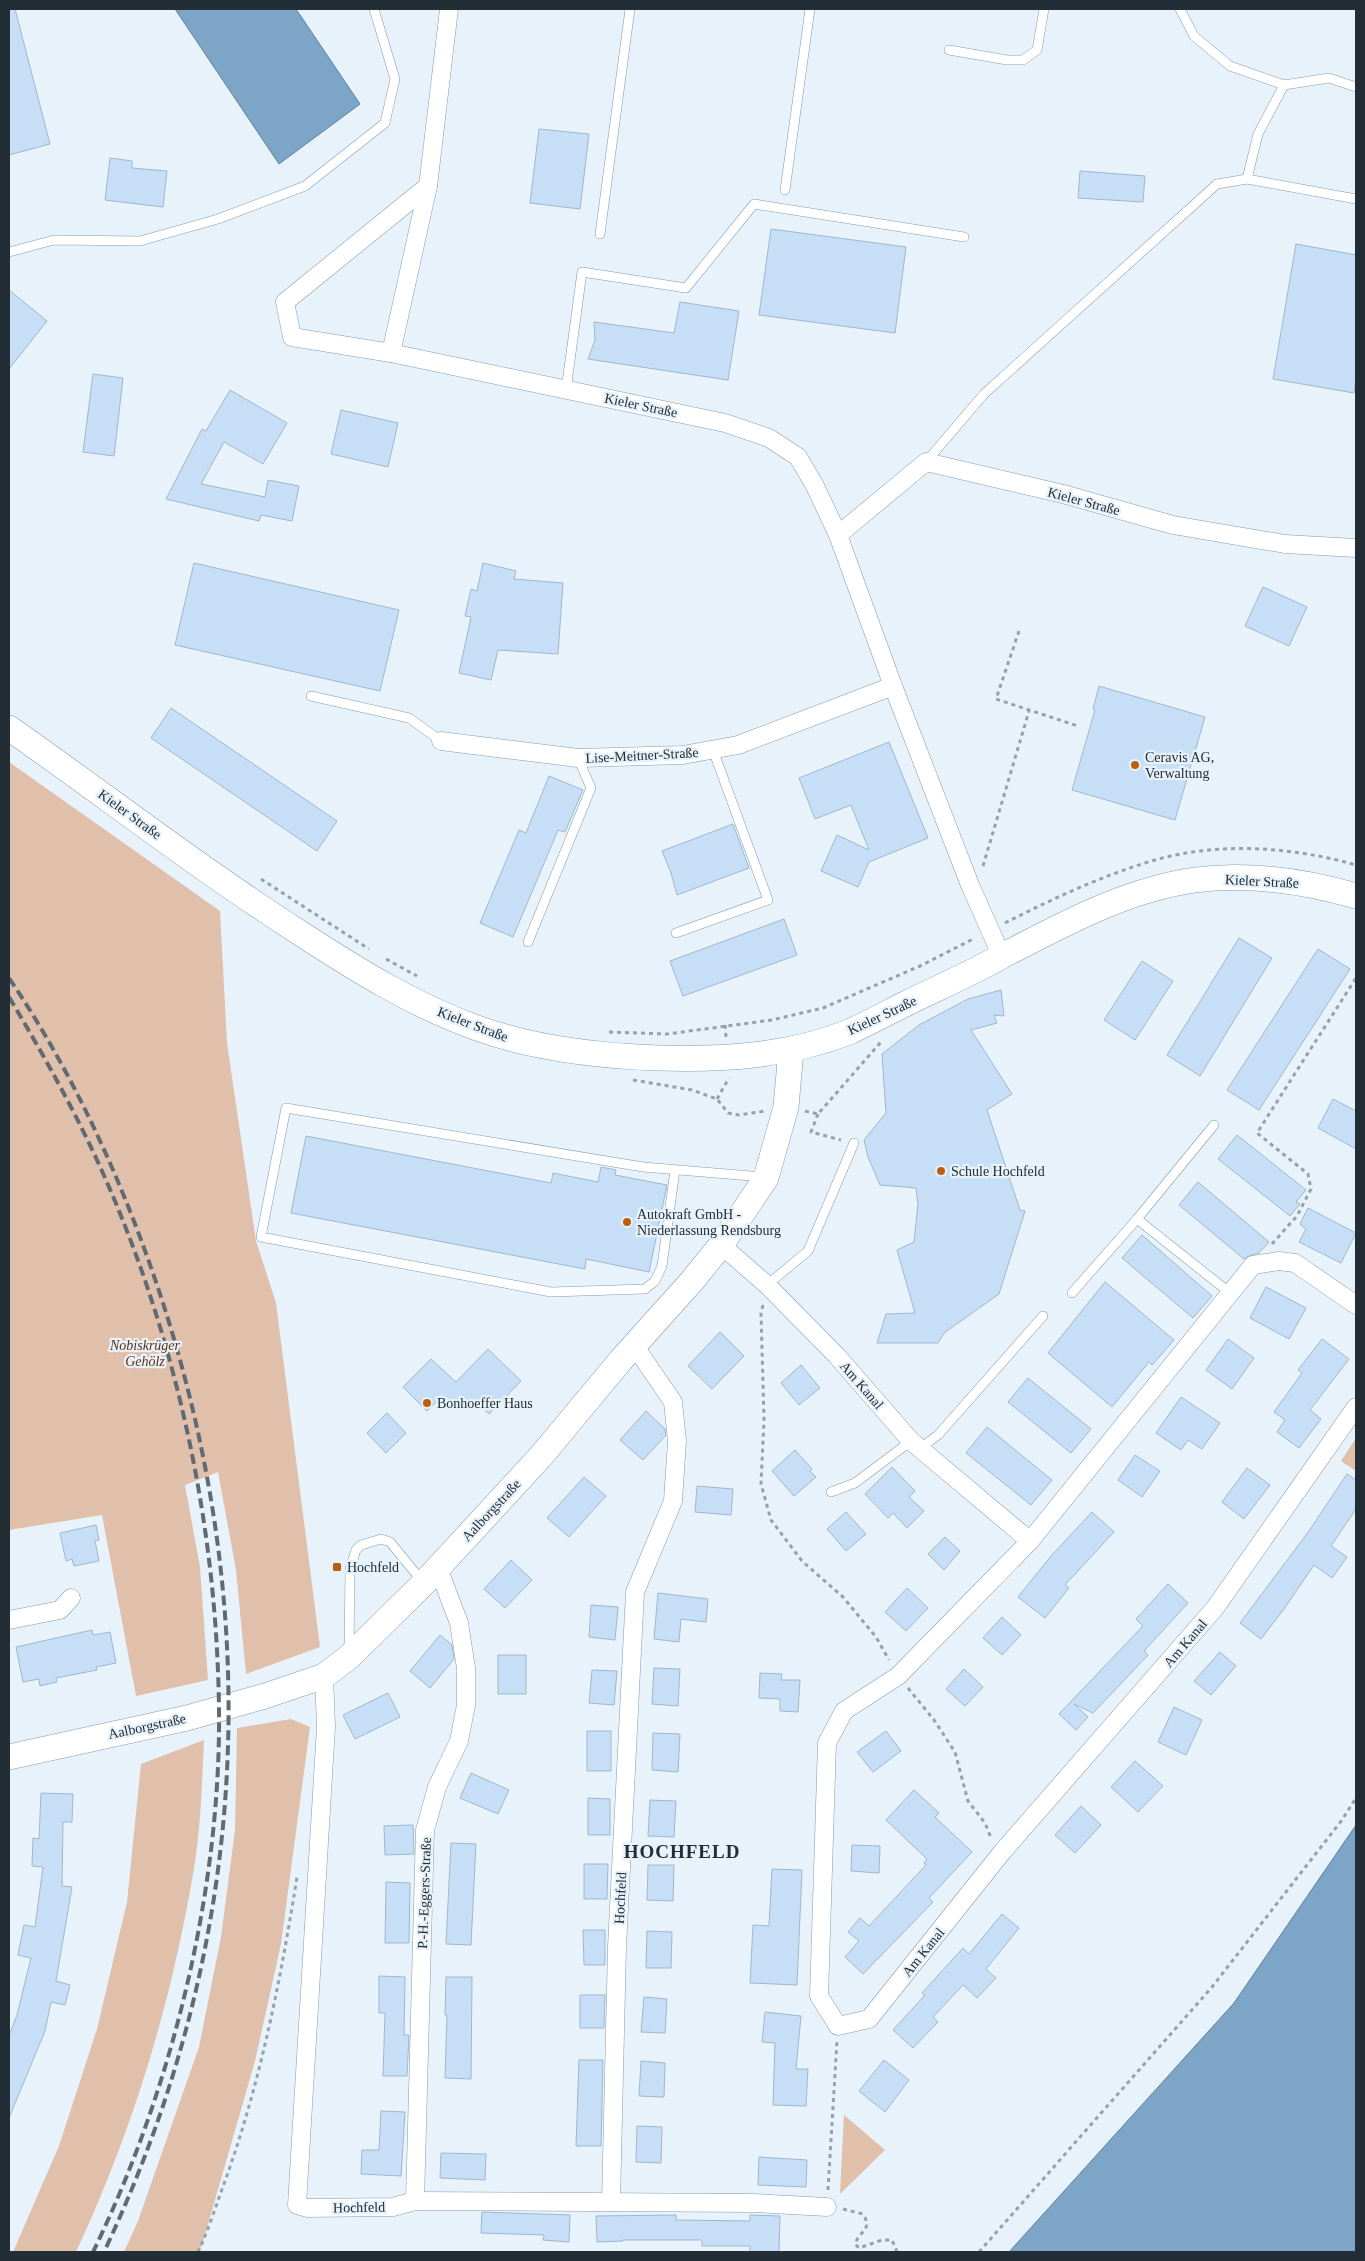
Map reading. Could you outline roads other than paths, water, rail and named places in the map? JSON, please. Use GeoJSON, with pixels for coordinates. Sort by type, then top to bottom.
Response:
{"type":"FeatureCollection","features":[{"type":"Feature","properties":{"kind":"main road","name":"Kieler Straße"},"geometry":{"type":"LineString","coordinates":[[9,728],[244,897],[362,973],[399,994],[476,1028],[517,1040],[566,1050],[614,1056],[706,1060],[730,1059],[791,1050],[849,1032],[1096,909],[1143,893],[1194,880],[1236,878],[1283,879],[1322,886],[1356,896]]}},
{"type":"Feature","properties":{"kind":"main road","name":"Aalborgstraße"},"geometry":{"type":"LineString","coordinates":[[9,1756],[187,1718],[264,1696],[324,1676],[349,1657],[431,1575],[542,1455],[721,1245],[766,1178],[786,1107],[791,1050]]}},
{"type":"Feature","properties":{"kind":"street"},"geometry":{"type":"LineString","coordinates":[[391,353],[428,186],[449,9]]}},
{"type":"Feature","properties":{"kind":"street","name":"Kieler Straße"},"geometry":{"type":"LineString","coordinates":[[428,186],[286,302],[292,337],[391,353],[725,423],[769,438],[798,458],[815,486],[838,535],[893,686],[970,885],[1002,957]]}},
{"type":"Feature","properties":{"kind":"street"},"geometry":{"type":"LineString","coordinates":[[838,535],[926,462]]}},
{"type":"Feature","properties":{"kind":"street","name":"Kieler Straße"},"geometry":{"type":"LineString","coordinates":[[926,462],[1063,494],[1173,525],[1285,544],[1356,548]]}},
{"type":"Feature","properties":{"kind":"street","name":"Lise-Meitner-Straße"},"geometry":{"type":"LineString","coordinates":[[441,741],[578,758],[683,755],[747,742],[893,686]]}},
{"type":"Feature","properties":{"kind":"street","name":"Am Kanal"},"geometry":{"type":"LineString","coordinates":[[721,1245],[767,1285],[836,1355],[915,1445],[1030,1541],[898,1676],[844,1711],[827,1743],[819,1996],[838,2026],[869,2019],[1003,1851],[1215,1608],[1356,1407]]}},
{"type":"Feature","properties":{"kind":"street"},"geometry":{"type":"LineString","coordinates":[[1030,1541],[1253,1265],[1279,1260],[1295,1262],[1356,1305]]}},
{"type":"Feature","properties":{"kind":"street","name":"Hochfeld"},"geometry":{"type":"LineString","coordinates":[[610,2202],[617,1947],[635,1592],[673,1501],[677,1441],[673,1402],[634,1345]]}},
{"type":"Feature","properties":{"kind":"street","name":"P.-H.-Eggers-Straße"},"geometry":{"type":"LineString","coordinates":[[416,2201],[425,1830],[438,1787],[459,1741],[466,1705],[466,1668],[459,1623],[431,1575]]}},
{"type":"Feature","properties":{"kind":"street"},"geometry":{"type":"LineString","coordinates":[[9,1620],[60,1610],[71,1598]]}},
{"type":"Feature","properties":{"kind":"street","name":"Hochfeld"},"geometry":{"type":"LineString","coordinates":[[324,1676],[326,1727],[297,2205],[307,2208],[394,2207],[416,2201],[752,2203],[827,2207]]}},
{"type":"Feature","properties":{"kind":"lane"},"geometry":{"type":"LineString","coordinates":[[9,252],[54,240],[140,241],[218,219],[304,186],[385,123],[395,79],[374,9]]}},
{"type":"Feature","properties":{"kind":"lane"},"geometry":{"type":"LineString","coordinates":[[600,234],[630,9]]}},
{"type":"Feature","properties":{"kind":"lane"},"geometry":{"type":"LineString","coordinates":[[785,190],[810,9]]}},
{"type":"Feature","properties":{"kind":"lane"},"geometry":{"type":"LineString","coordinates":[[949,50],[1007,60],[1022,60],[1037,50],[1044,9]]}},
{"type":"Feature","properties":{"kind":"lane"},"geometry":{"type":"LineString","coordinates":[[1180,9],[1194,36],[1230,66],[1284,86],[1329,78],[1356,87]]}},
{"type":"Feature","properties":{"kind":"lane"},"geometry":{"type":"LineString","coordinates":[[1247,179],[1258,134],[1284,86]]}},
{"type":"Feature","properties":{"kind":"lane"},"geometry":{"type":"LineString","coordinates":[[926,462],[984,394],[1217,184],[1247,179],[1356,199]]}},
{"type":"Feature","properties":{"kind":"lane"},"geometry":{"type":"LineString","coordinates":[[566,390],[582,272],[686,288],[754,204],[964,236]]}},
{"type":"Feature","properties":{"kind":"lane"},"geometry":{"type":"LineString","coordinates":[[311,696],[409,718],[441,741]]}},
{"type":"Feature","properties":{"kind":"lane"},"geometry":{"type":"LineString","coordinates":[[676,933],[768,900],[713,750]]}},
{"type":"Feature","properties":{"kind":"lane"},"geometry":{"type":"LineString","coordinates":[[528,942],[591,788],[578,758]]}},
{"type":"Feature","properties":{"kind":"lane"},"geometry":{"type":"LineString","coordinates":[[676,1170],[662,1266],[655,1281],[645,1289],[551,1292],[261,1237],[286,1108],[643,1167],[766,1178]]}},
{"type":"Feature","properties":{"kind":"lane"},"geometry":{"type":"LineString","coordinates":[[1072,1293],[1137,1219],[1214,1125]]}},
{"type":"Feature","properties":{"kind":"lane"},"geometry":{"type":"LineString","coordinates":[[767,1285],[808,1252],[854,1143]]}},
{"type":"Feature","properties":{"kind":"lane"},"geometry":{"type":"LineString","coordinates":[[1137,1219],[1230,1293]]}},
{"type":"Feature","properties":{"kind":"lane"},"geometry":{"type":"LineString","coordinates":[[831,1492],[855,1483],[915,1445],[938,1435],[1043,1316]]}},
{"type":"Feature","properties":{"kind":"lane"},"geometry":{"type":"LineString","coordinates":[[349,1657],[350,1569],[356,1550],[361,1544],[381,1539],[390,1542],[431,1575]]}},
{"type":"Feature","properties":{"kind":"water"},"geometry":{"type":"Polygon","coordinates":[[[175,9],[296,9],[360,104],[279,164],[175,9]]]}},
{"type":"Feature","properties":{"kind":"water"},"geometry":{"type":"Polygon","coordinates":[[[1356,1825],[1356,2252],[1009,2252],[1234,2003],[1356,1825]]]}},
{"type":"Feature","properties":{"kind":"railway"},"geometry":{"type":"LineString","coordinates":[[9,978],[32,1013],[92,1124],[126,1201],[155,1279],[191,1402],[215,1526],[227,1649],[227,1771],[215,1893],[190,2014],[153,2134],[104,2252]]}},
{"type":"Feature","properties":{"kind":"railway"},"geometry":{"type":"LineString","coordinates":[[9,997],[58,1083],[92,1149],[128,1235],[152,1300],[188,1434],[201,1503],[216,1641],[219,1710],[217,1778],[211,1848],[201,1918],[186,1988],[168,2057],[146,2124],[121,2190],[93,2252]]}},
{"type":"Feature","properties":{"kind":"place","name":"Ceravis AG, Verwaltung"},"geometry":{"type":"Point","coordinates":[1135,765]}},
{"type":"Feature","properties":{"kind":"place","name":"Schule Hochfeld"},"geometry":{"type":"Point","coordinates":[941,1171]}},
{"type":"Feature","properties":{"kind":"place","name":"Autokraft GmbH - Niederlassung Rendsburg"},"geometry":{"type":"Point","coordinates":[627,1222]}},
{"type":"Feature","properties":{"kind":"place","name":"Bonhoeffer Haus"},"geometry":{"type":"Point","coordinates":[427,1403]}},
{"type":"Feature","properties":{"kind":"place","name":"Hochfeld"},"geometry":{"type":"Point","coordinates":[337,1567]}},
{"type":"Feature","properties":{"kind":"district","name":"HOCHFELD"},"geometry":{"type":"Point","coordinates":[682,1851]}},
{"type":"Feature","properties":{"kind":"park label","name":"Nobiskrüger Gehölz"},"geometry":{"type":"Point","coordinates":[145,1354]}}]}
